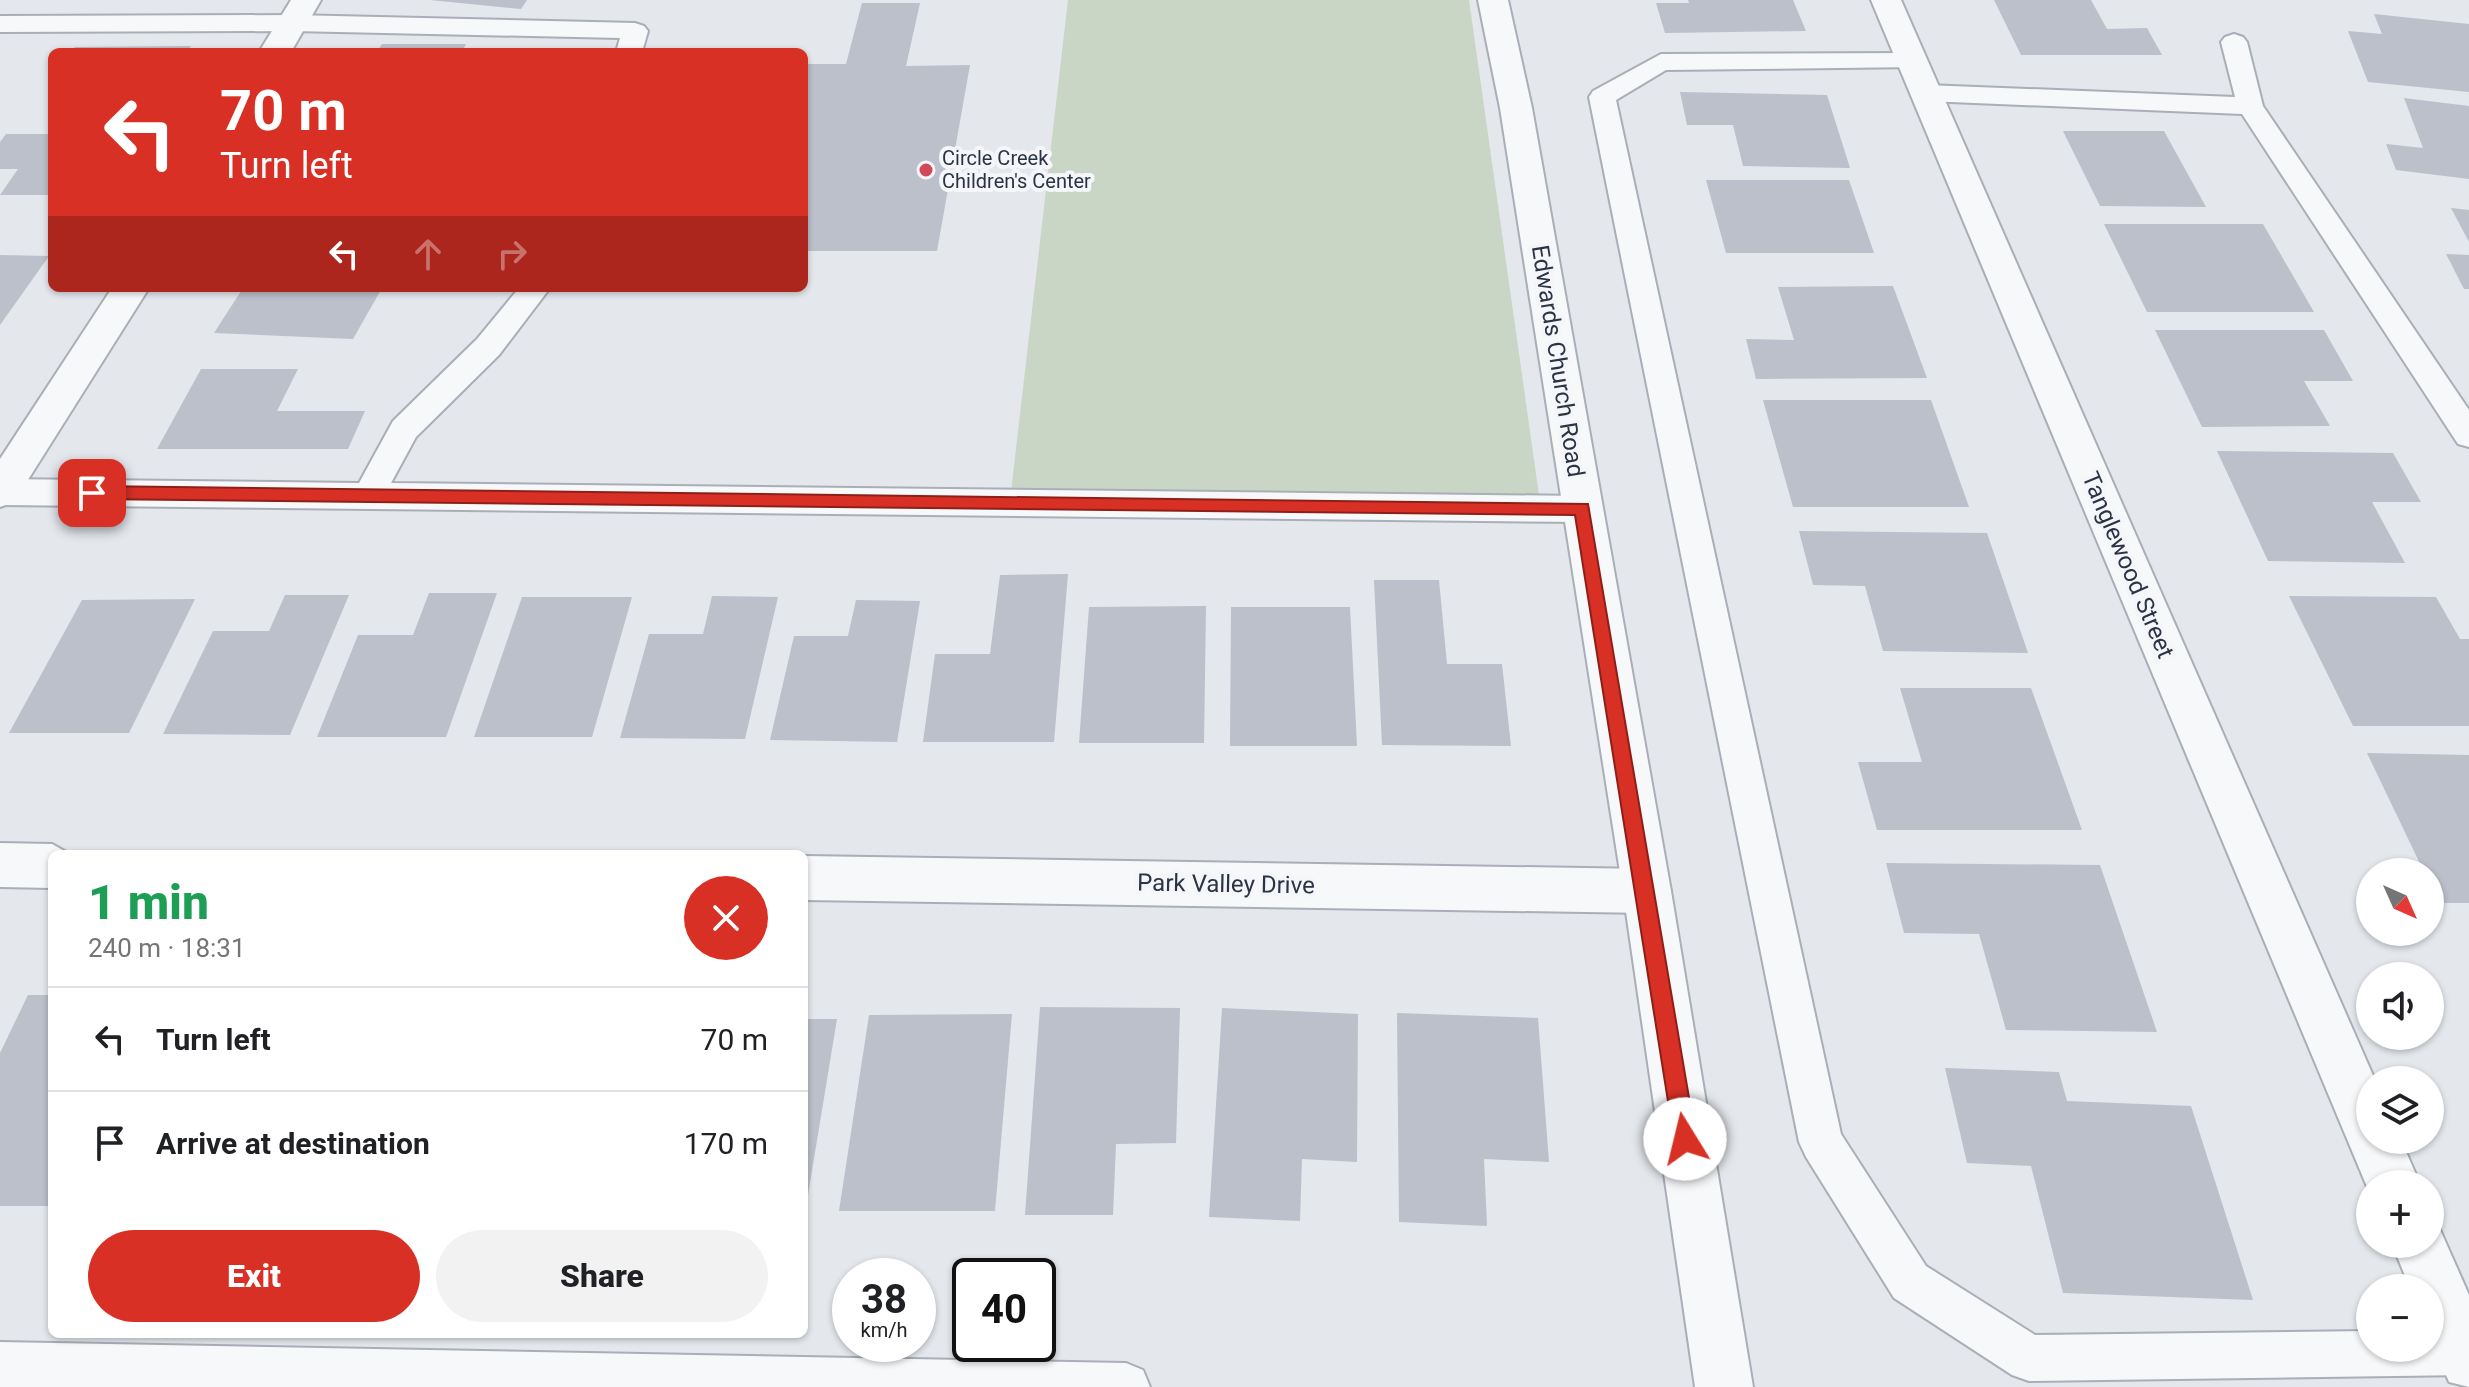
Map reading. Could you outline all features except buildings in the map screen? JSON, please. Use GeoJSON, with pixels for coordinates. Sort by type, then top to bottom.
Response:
{"type":"FeatureCollection","features":[{"type":"Feature","properties":{"kind":"street","name":"Edwards Church Road"},"geometry":{"type":"LineString","coordinates":[[1493,0],[1516,108],[1647,891],[1724,1387]]}},
{"type":"Feature","properties":{"kind":"street","name":"Tanglewood Street"},"geometry":{"type":"LineString","coordinates":[[1886,0],[2356,1097]]}},
{"type":"Feature","properties":{"kind":"street"},"geometry":{"type":"LineString","coordinates":[[277,48],[299,12]]}},
{"type":"Feature","properties":{"kind":"street"},"geometry":{"type":"LineString","coordinates":[[0,491],[128,292]]}},
{"type":"Feature","properties":{"kind":"street"},"geometry":{"type":"LineString","coordinates":[[0,865],[48,866]]}},
{"type":"Feature","properties":{"kind":"street","name":"Park Valley Drive"},"geometry":{"type":"LineString","coordinates":[[808,878],[1647,891]]}},
{"type":"Feature","properties":{"kind":"street"},"geometry":{"type":"LineString","coordinates":[[2425,1258],[2467,1357]]}},
{"type":"Feature","properties":{"kind":"lane"},"geometry":{"type":"LineString","coordinates":[[0,24],[299,12],[635,31],[630,48]]}},
{"type":"Feature","properties":{"kind":"lane"},"geometry":{"type":"LineString","coordinates":[[2234,42],[2250,106],[2469,435]]}},
{"type":"Feature","properties":{"kind":"lane"},"geometry":{"type":"LineString","coordinates":[[2250,106],[1919,77],[1661,62],[1602,97],[1821,1142],[1910,1282],[2029,1358],[2467,1357]]}},
{"type":"Feature","properties":{"kind":"lane"},"geometry":{"type":"LineString","coordinates":[[369,495],[404,429],[488,347],[532,292]]}},
{"type":"Feature","properties":{"kind":"lane"},"geometry":{"type":"LineString","coordinates":[[0,491],[1582,509]]}},
{"type":"Feature","properties":{"kind":"lane"},"geometry":{"type":"LineString","coordinates":[[0,1365],[1126,1387]]}},
{"type":"Feature","properties":{"kind":"green space"},"geometry":{"type":"Polygon","coordinates":[[[1068,0],[1469,0],[1539,495],[1011,492],[1068,0]]]}},
{"type":"Feature","properties":{"kind":"place","name":"Circle Creek Children's Center"},"geometry":{"type":"Point","coordinates":[926,170]}},
{"type":"Feature","properties":{"kind":"route"},"geometry":{"type":"LineString","coordinates":[[92,493],[1582,509],[1647,891],[1685,1139]]}}]}
